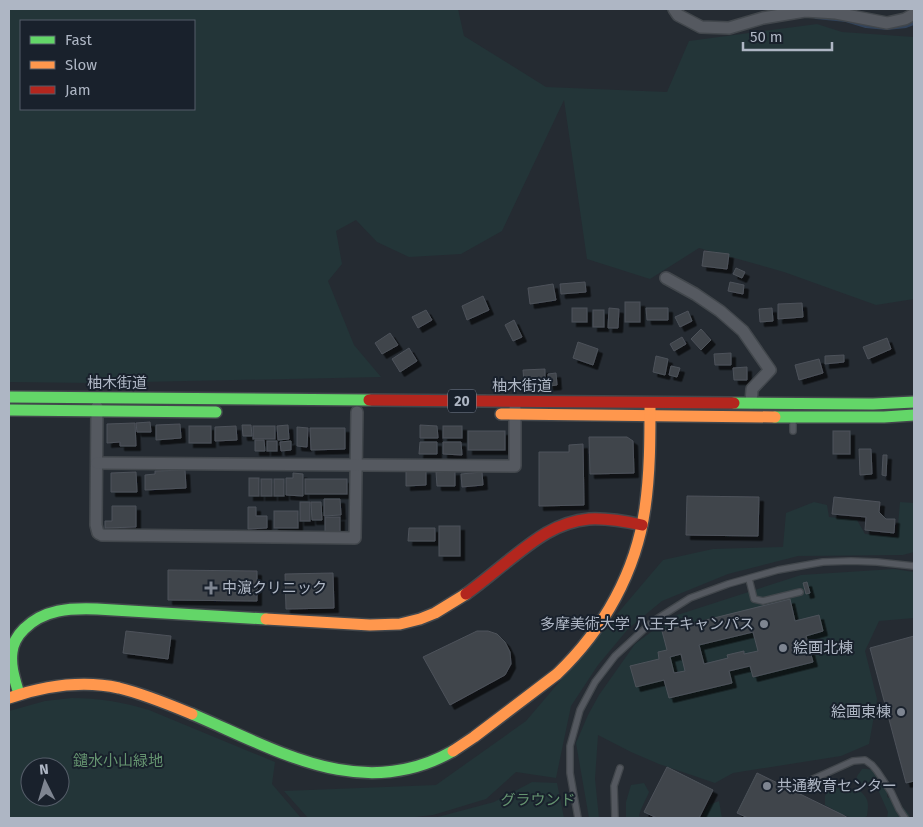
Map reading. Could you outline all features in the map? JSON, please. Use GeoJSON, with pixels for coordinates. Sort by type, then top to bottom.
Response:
{"type":"FeatureCollection","features":[{"type":"Feature","properties":{"kind":"street"},"geometry":{"type":"LineString","coordinates":[[674,9],[678,15],[701,27],[729,28],[763,18],[805,10],[836,13],[866,20],[887,22],[905,19],[914,14]]}},
{"type":"Feature","properties":{"kind":"street"},"geometry":{"type":"LineString","coordinates":[[666,278],[720,311],[743,331],[770,370],[752,389],[752,403]]}},
{"type":"Feature","properties":{"kind":"street","name":"柚木街道"},"geometry":{"type":"LineString","coordinates":[[9,397],[873,404],[914,402]]}},
{"type":"Feature","properties":{"kind":"street"},"geometry":{"type":"LineString","coordinates":[[98,397],[96,525],[98,533],[102,535],[355,538],[356,412]]}},
{"type":"Feature","properties":{"kind":"street"},"geometry":{"type":"LineString","coordinates":[[97,463],[515,466],[516,401]]}},
{"type":"Feature","properties":{"kind":"street"},"geometry":{"type":"LineString","coordinates":[[642,525],[601,518],[572,521],[553,528],[535,538],[455,602],[428,617],[403,623],[387,625],[99,609],[53,611],[32,621],[20,634],[14,645],[12,663],[14,696],[40,689],[63,686],[118,688],[165,703],[306,762],[350,772],[391,771],[409,768],[430,762],[452,752],[535,692],[556,674],[575,656],[613,603],[629,569],[642,525],[646,507],[650,402]]}},
{"type":"Feature","properties":{"kind":"street","name":"柚木街道"},"geometry":{"type":"LineString","coordinates":[[9,410],[227,412]]}},
{"type":"Feature","properties":{"kind":"street","name":"柚木街道"},"geometry":{"type":"LineString","coordinates":[[490,414],[794,417],[914,415]]}},
{"type":"Feature","properties":{"kind":"lane"},"geometry":{"type":"LineString","coordinates":[[793,431],[794,417]]}},
{"type":"Feature","properties":{"kind":"lane"},"geometry":{"type":"LineString","coordinates":[[578,818],[570,773],[570,746],[580,710],[595,682],[615,656],[652,622],[690,598],[728,584],[778,570],[823,562],[851,561],[914,566]]}},
{"type":"Feature","properties":{"kind":"lane"},"geometry":{"type":"LineString","coordinates":[[749,578],[754,599],[763,601],[800,592]]}},
{"type":"Feature","properties":{"kind":"lane"},"geometry":{"type":"LineString","coordinates":[[811,780],[853,761],[865,760],[877,771],[905,818]]}},
{"type":"Feature","properties":{"kind":"lane"},"geometry":{"type":"LineString","coordinates":[[615,818],[614,786],[620,768]]}},
{"type":"Feature","properties":{"kind":"green space"},"geometry":{"type":"Polygon","coordinates":[[[9,9],[458,9],[464,36],[546,87],[667,92],[689,41],[817,24],[842,32],[914,37],[914,299],[876,305],[784,272],[699,248],[650,279],[587,259],[564,100],[502,231],[461,254],[409,257],[377,242],[356,220],[336,231],[342,264],[328,281],[354,345],[381,377],[94,383],[9,382],[9,9]]]}},
{"type":"Feature","properties":{"kind":"green space"},"geometry":{"type":"Polygon","coordinates":[[[814,502],[827,505],[829,517],[857,520],[865,534],[897,537],[900,502],[914,503],[914,552],[903,555],[798,556],[728,574],[662,601],[628,629],[598,665],[571,706],[556,778],[516,772],[486,799],[433,815],[406,818],[308,818],[284,791],[436,785],[526,721],[663,560],[713,549],[783,547],[786,513],[814,502]]]}},
{"type":"Feature","properties":{"kind":"green space"},"geometry":{"type":"Polygon","coordinates":[[[894,569],[914,572],[914,618],[879,621],[865,651],[877,699],[869,744],[841,756],[733,773],[715,783],[659,764],[598,735],[595,779],[599,818],[589,818],[576,743],[599,695],[635,644],[671,617],[801,575],[894,569]]]}},
{"type":"Feature","properties":{"kind":"green space","name":"鑓水小山緑地"},"geometry":{"type":"Polygon","coordinates":[[[72,698],[110,701],[149,710],[275,762],[272,784],[301,818],[9,818],[9,711],[45,701],[72,698]]]}},
{"type":"Feature","properties":{"kind":"green space"},"geometry":{"type":"Polygon","coordinates":[[[862,769],[882,773],[881,784],[887,790],[887,797],[903,807],[910,816],[909,818],[887,818],[888,812],[874,781],[859,785],[857,778],[862,769]]]}},
{"type":"Feature","properties":{"kind":"green space","name":"グラウンド"},"geometry":{"type":"Polygon","coordinates":[[[532,782],[557,783],[564,818],[434,818],[494,802],[532,782]]]}},
{"type":"Feature","properties":{"kind":"green space"},"geometry":{"type":"Polygon","coordinates":[[[644,783],[649,792],[639,816],[643,818],[626,818],[626,802],[631,785],[644,783]]]}},
{"type":"Feature","properties":{"kind":"green space"},"geometry":{"type":"Polygon","coordinates":[[[829,789],[858,789],[862,792],[867,801],[867,816],[851,818],[825,805],[825,796],[829,789]]]}},
{"type":"Feature","properties":{"kind":"green space"},"geometry":{"type":"Polygon","coordinates":[[[719,801],[722,818],[702,818],[709,805],[719,801]]]}},
{"type":"Feature","properties":{"kind":"building"},"geometry":{"type":"Polygon","coordinates":[[[704,251],[729,254],[727,269],[702,266],[704,251]]]}},
{"type":"Feature","properties":{"kind":"building"},"geometry":{"type":"Polygon","coordinates":[[[736,268],[745,272],[742,278],[733,274],[736,268]]]}},
{"type":"Feature","properties":{"kind":"building"},"geometry":{"type":"Polygon","coordinates":[[[585,282],[586,292],[561,294],[560,284],[585,282]]]}},
{"type":"Feature","properties":{"kind":"building"},"geometry":{"type":"Polygon","coordinates":[[[730,282],[744,285],[743,294],[728,291],[730,282]]]}},
{"type":"Feature","properties":{"kind":"building"},"geometry":{"type":"Polygon","coordinates":[[[553,284],[556,300],[530,304],[528,288],[553,284]]]}},
{"type":"Feature","properties":{"kind":"building"},"geometry":{"type":"Polygon","coordinates":[[[483,296],[489,310],[467,320],[462,306],[483,296]]]}},
{"type":"Feature","properties":{"kind":"building"},"geometry":{"type":"Polygon","coordinates":[[[625,302],[640,302],[640,322],[625,322],[625,302]]]}},
{"type":"Feature","properties":{"kind":"building"},"geometry":{"type":"Polygon","coordinates":[[[802,303],[803,317],[778,319],[778,304],[802,303]]]}},
{"type":"Feature","properties":{"kind":"building"},"geometry":{"type":"Polygon","coordinates":[[[572,308],[587,308],[587,322],[572,322],[572,308]]]}},
{"type":"Feature","properties":{"kind":"building"},"geometry":{"type":"Polygon","coordinates":[[[609,308],[619,309],[618,328],[608,328],[609,308]]]}},
{"type":"Feature","properties":{"kind":"building"},"geometry":{"type":"Polygon","coordinates":[[[646,308],[668,308],[668,320],[647,320],[646,308]]]}},
{"type":"Feature","properties":{"kind":"building"},"geometry":{"type":"Polygon","coordinates":[[[772,308],[773,321],[760,322],[759,309],[772,308]]]}},
{"type":"Feature","properties":{"kind":"building"},"geometry":{"type":"Polygon","coordinates":[[[426,310],[432,320],[418,328],[412,317],[426,310]]]}},
{"type":"Feature","properties":{"kind":"building"},"geometry":{"type":"Polygon","coordinates":[[[593,310],[604,310],[604,327],[593,327],[593,310]]]}},
{"type":"Feature","properties":{"kind":"building"},"geometry":{"type":"Polygon","coordinates":[[[688,311],[692,321],[680,327],[675,317],[688,311]]]}},
{"type":"Feature","properties":{"kind":"building"},"geometry":{"type":"Polygon","coordinates":[[[514,320],[522,337],[513,341],[505,325],[514,320]]]}},
{"type":"Feature","properties":{"kind":"building"},"geometry":{"type":"Polygon","coordinates":[[[701,329],[711,340],[701,350],[691,339],[701,329]]]}},
{"type":"Feature","properties":{"kind":"building"},"geometry":{"type":"Polygon","coordinates":[[[390,333],[398,345],[382,354],[375,343],[390,333]]]}},
{"type":"Feature","properties":{"kind":"building"},"geometry":{"type":"Polygon","coordinates":[[[682,337],[686,344],[674,351],[670,344],[682,337]]]}},
{"type":"Feature","properties":{"kind":"building"},"geometry":{"type":"Polygon","coordinates":[[[887,338],[891,349],[868,359],[863,347],[887,338]]]}},
{"type":"Feature","properties":{"kind":"building"},"geometry":{"type":"Polygon","coordinates":[[[578,342],[598,349],[593,365],[573,358],[578,342]]]}},
{"type":"Feature","properties":{"kind":"building"},"geometry":{"type":"Polygon","coordinates":[[[409,348],[417,361],[400,372],[392,359],[409,348]]]}},
{"type":"Feature","properties":{"kind":"building"},"geometry":{"type":"Polygon","coordinates":[[[731,353],[731,365],[715,365],[714,354],[731,353]]]}},
{"type":"Feature","properties":{"kind":"building"},"geometry":{"type":"Polygon","coordinates":[[[844,355],[844,362],[825,364],[825,356],[844,355]]]}},
{"type":"Feature","properties":{"kind":"building"},"geometry":{"type":"Polygon","coordinates":[[[656,356],[668,359],[665,375],[653,372],[656,356]]]}},
{"type":"Feature","properties":{"kind":"building"},"geometry":{"type":"Polygon","coordinates":[[[819,359],[823,373],[799,380],[795,365],[819,359]]]}},
{"type":"Feature","properties":{"kind":"building"},"geometry":{"type":"Polygon","coordinates":[[[671,366],[680,368],[677,377],[669,375],[671,366]]]}},
{"type":"Feature","properties":{"kind":"building"},"geometry":{"type":"Polygon","coordinates":[[[747,367],[747,380],[734,380],[733,368],[747,367]]]}},
{"type":"Feature","properties":{"kind":"building"},"geometry":{"type":"Polygon","coordinates":[[[545,369],[545,380],[524,382],[523,370],[545,369]]]}},
{"type":"Feature","properties":{"kind":"building"},"geometry":{"type":"Polygon","coordinates":[[[556,373],[557,385],[549,386],[548,374],[556,373]]]}},
{"type":"Feature","properties":{"kind":"building"},"geometry":{"type":"Polygon","coordinates":[[[150,422],[151,432],[137,432],[136,423],[150,422]]]}},
{"type":"Feature","properties":{"kind":"building"},"geometry":{"type":"Polygon","coordinates":[[[135,423],[136,446],[120,446],[120,442],[107,443],[107,424],[135,423]]]}},
{"type":"Feature","properties":{"kind":"building"},"geometry":{"type":"Polygon","coordinates":[[[180,424],[181,438],[156,440],[156,425],[180,424]]]}},
{"type":"Feature","properties":{"kind":"building"},"geometry":{"type":"Polygon","coordinates":[[[242,425],[251,425],[252,436],[243,436],[242,425]]]}},
{"type":"Feature","properties":{"kind":"building"},"geometry":{"type":"Polygon","coordinates":[[[288,425],[289,439],[278,440],[277,426],[288,425]]]}},
{"type":"Feature","properties":{"kind":"building"},"geometry":{"type":"Polygon","coordinates":[[[420,425],[437,426],[438,438],[420,438],[420,425]]]}},
{"type":"Feature","properties":{"kind":"building"},"geometry":{"type":"Polygon","coordinates":[[[189,426],[211,426],[211,443],[189,443],[189,426]]]}},
{"type":"Feature","properties":{"kind":"building"},"geometry":{"type":"Polygon","coordinates":[[[236,426],[237,440],[215,441],[215,427],[236,426]]]}},
{"type":"Feature","properties":{"kind":"building"},"geometry":{"type":"Polygon","coordinates":[[[253,426],[275,426],[275,439],[253,439],[253,426]]]}},
{"type":"Feature","properties":{"kind":"building"},"geometry":{"type":"Polygon","coordinates":[[[443,426],[462,426],[462,438],[443,438],[443,426]]]}},
{"type":"Feature","properties":{"kind":"building"},"geometry":{"type":"Polygon","coordinates":[[[297,427],[308,428],[307,447],[297,446],[297,427]]]}},
{"type":"Feature","properties":{"kind":"building"},"geometry":{"type":"Polygon","coordinates":[[[310,428],[345,428],[345,449],[311,450],[310,428]]]}},
{"type":"Feature","properties":{"kind":"building"},"geometry":{"type":"Polygon","coordinates":[[[468,431],[505,431],[505,450],[468,450],[468,431]]]}},
{"type":"Feature","properties":{"kind":"building"},"geometry":{"type":"Polygon","coordinates":[[[833,431],[850,431],[850,454],[833,454],[833,431]]]}},
{"type":"Feature","properties":{"kind":"building"},"geometry":{"type":"Polygon","coordinates":[[[589,437],[627,437],[633,441],[634,473],[590,474],[589,437]]]}},
{"type":"Feature","properties":{"kind":"building"},"geometry":{"type":"Polygon","coordinates":[[[255,440],[264,440],[265,451],[255,451],[255,440]]]}},
{"type":"Feature","properties":{"kind":"building"},"geometry":{"type":"Polygon","coordinates":[[[267,441],[277,441],[277,451],[267,451],[267,441]]]}},
{"type":"Feature","properties":{"kind":"building"},"geometry":{"type":"Polygon","coordinates":[[[291,441],[291,450],[281,451],[280,442],[291,441]]]}},
{"type":"Feature","properties":{"kind":"building"},"geometry":{"type":"Polygon","coordinates":[[[420,442],[437,442],[437,454],[419,454],[420,442]]]}},
{"type":"Feature","properties":{"kind":"building"},"geometry":{"type":"Polygon","coordinates":[[[443,442],[461,442],[462,455],[443,454],[443,442]]]}},
{"type":"Feature","properties":{"kind":"building"},"geometry":{"type":"Polygon","coordinates":[[[583,444],[584,505],[539,506],[539,452],[569,452],[569,445],[583,444]]]}},
{"type":"Feature","properties":{"kind":"building"},"geometry":{"type":"Polygon","coordinates":[[[859,449],[871,449],[872,474],[860,475],[859,449]]]}},
{"type":"Feature","properties":{"kind":"building"},"geometry":{"type":"Polygon","coordinates":[[[883,455],[887,455],[886,476],[882,475],[883,455]]]}},
{"type":"Feature","properties":{"kind":"building"},"geometry":{"type":"Polygon","coordinates":[[[185,470],[186,488],[145,490],[145,475],[155,474],[155,471],[185,470]]]}},
{"type":"Feature","properties":{"kind":"building"},"geometry":{"type":"Polygon","coordinates":[[[426,470],[426,485],[406,486],[406,471],[426,470]]]}},
{"type":"Feature","properties":{"kind":"building"},"geometry":{"type":"Polygon","coordinates":[[[455,471],[455,486],[437,486],[436,472],[455,471]]]}},
{"type":"Feature","properties":{"kind":"building"},"geometry":{"type":"Polygon","coordinates":[[[136,472],[137,492],[111,492],[111,473],[136,472]]]}},
{"type":"Feature","properties":{"kind":"building"},"geometry":{"type":"Polygon","coordinates":[[[482,472],[483,485],[462,487],[461,474],[482,472]]]}},
{"type":"Feature","properties":{"kind":"building"},"geometry":{"type":"Polygon","coordinates":[[[293,473],[303,474],[303,496],[286,495],[286,478],[293,478],[293,473]]]}},
{"type":"Feature","properties":{"kind":"building"},"geometry":{"type":"Polygon","coordinates":[[[249,478],[259,478],[259,496],[249,496],[249,478]]]}},
{"type":"Feature","properties":{"kind":"building"},"geometry":{"type":"Polygon","coordinates":[[[261,479],[272,479],[272,496],[261,496],[261,479]]]}},
{"type":"Feature","properties":{"kind":"building"},"geometry":{"type":"Polygon","coordinates":[[[274,479],[284,479],[284,496],[274,496],[274,479]]]}},
{"type":"Feature","properties":{"kind":"building"},"geometry":{"type":"Polygon","coordinates":[[[305,479],[347,479],[347,494],[305,494],[305,479]]]}},
{"type":"Feature","properties":{"kind":"building"},"geometry":{"type":"Polygon","coordinates":[[[687,496],[759,497],[758,536],[686,535],[687,496]]]}},
{"type":"Feature","properties":{"kind":"building"},"geometry":{"type":"Polygon","coordinates":[[[834,497],[880,502],[879,512],[886,519],[895,519],[894,533],[865,530],[866,517],[832,514],[834,497]]]}},
{"type":"Feature","properties":{"kind":"building"},"geometry":{"type":"Polygon","coordinates":[[[324,499],[340,499],[341,515],[324,516],[324,499]]]}},
{"type":"Feature","properties":{"kind":"building"},"geometry":{"type":"Polygon","coordinates":[[[300,502],[310,502],[310,521],[300,521],[300,502]]]}},
{"type":"Feature","properties":{"kind":"building"},"geometry":{"type":"Polygon","coordinates":[[[311,502],[321,502],[322,520],[312,520],[311,502]]]}},
{"type":"Feature","properties":{"kind":"building"},"geometry":{"type":"Polygon","coordinates":[[[112,506],[136,506],[136,527],[105,528],[105,521],[112,521],[112,506]]]}},
{"type":"Feature","properties":{"kind":"building"},"geometry":{"type":"Polygon","coordinates":[[[248,507],[256,507],[256,516],[267,516],[267,528],[248,529],[248,507]]]}},
{"type":"Feature","properties":{"kind":"building"},"geometry":{"type":"Polygon","coordinates":[[[274,511],[298,511],[298,528],[274,528],[274,511]]]}},
{"type":"Feature","properties":{"kind":"building"},"geometry":{"type":"Polygon","coordinates":[[[325,517],[340,517],[340,532],[325,532],[325,517]]]}},
{"type":"Feature","properties":{"kind":"building"},"geometry":{"type":"Polygon","coordinates":[[[439,526],[460,526],[460,556],[439,556],[439,526]]]}},
{"type":"Feature","properties":{"kind":"building"},"geometry":{"type":"Polygon","coordinates":[[[409,528],[435,528],[435,541],[408,541],[409,528]]]}},
{"type":"Feature","properties":{"kind":"building"},"geometry":{"type":"Polygon","coordinates":[[[168,570],[257,571],[257,601],[168,600],[168,570]]]}},
{"type":"Feature","properties":{"kind":"building"},"geometry":{"type":"Polygon","coordinates":[[[333,573],[334,608],[286,609],[285,574],[333,573]]]}},
{"type":"Feature","properties":{"kind":"building"},"geometry":{"type":"Polygon","coordinates":[[[807,582],[810,593],[806,594],[803,583],[807,582]]]}},
{"type":"Feature","properties":{"kind":"building","name":"絵画北棟"},"geometry":{"type":"Polygon","coordinates":[[[790,599],[795,621],[819,615],[823,631],[806,636],[813,662],[753,677],[750,666],[729,671],[732,683],[669,698],[664,680],[636,687],[630,666],[659,659],[658,652],[667,650],[662,631],[790,599]],[[753,632],[699,645],[704,664],[728,658],[727,655],[744,651],[744,654],[758,651],[753,632]],[[681,654],[670,657],[674,673],[685,671],[681,654]]]}},
{"type":"Feature","properties":{"kind":"building"},"geometry":{"type":"Polygon","coordinates":[[[126,631],[171,636],[168,659],[123,653],[126,631]]]}},
{"type":"Feature","properties":{"kind":"building"},"geometry":{"type":"Polygon","coordinates":[[[477,631],[488,631],[497,634],[505,642],[510,652],[511,664],[505,675],[450,705],[423,657],[477,631]]]}},
{"type":"Feature","properties":{"kind":"building","name":"絵画東棟"},"geometry":{"type":"Polygon","coordinates":[[[914,636],[914,781],[906,783],[870,648],[914,636]]]}},
{"type":"Feature","properties":{"kind":"building"},"geometry":{"type":"Polygon","coordinates":[[[667,767],[713,790],[699,818],[657,818],[644,812],[667,767]]]}},
{"type":"Feature","properties":{"kind":"building","name":"共通教育センター"},"geometry":{"type":"Polygon","coordinates":[[[757,773],[848,818],[748,818],[737,813],[757,773]]]}},
{"type":"Feature","properties":{"kind":"waterway"},"geometry":{"type":"LineString","coordinates":[[816,17],[846,20],[866,26],[887,28],[914,23]]}},
{"type":"Feature","properties":{"kind":"traffic: fast"},"geometry":{"type":"LineString","coordinates":[[9,397],[369,400]]}},
{"type":"Feature","properties":{"kind":"traffic: fast"},"geometry":{"type":"LineString","coordinates":[[734,403],[873,404],[914,402]]}},
{"type":"Feature","properties":{"kind":"traffic: fast"},"geometry":{"type":"LineString","coordinates":[[9,410],[216,412]]}},
{"type":"Feature","properties":{"kind":"traffic: fast"},"geometry":{"type":"LineString","coordinates":[[775,417],[884,417],[914,415]]}},
{"type":"Feature","properties":{"kind":"traffic: fast"},"geometry":{"type":"LineString","coordinates":[[19,694],[12,668],[13,645],[24,629],[32,622],[58,611],[97,609],[266,619]]}},
{"type":"Feature","properties":{"kind":"traffic: fast"},"geometry":{"type":"LineString","coordinates":[[192,714],[288,755],[320,766],[353,772],[386,772],[419,766],[453,751]]}},
{"type":"Feature","properties":{"kind":"traffic: slow"},"geometry":{"type":"LineString","coordinates":[[453,751],[557,674],[589,638],[615,598],[626,577],[641,532],[649,469],[650,404]]}},
{"type":"Feature","properties":{"kind":"traffic: slow"},"geometry":{"type":"LineString","coordinates":[[501,414],[775,417]]}},
{"type":"Feature","properties":{"kind":"traffic: slow"},"geometry":{"type":"LineString","coordinates":[[266,619],[370,625],[400,624],[435,613],[466,594]]}},
{"type":"Feature","properties":{"kind":"traffic: slow"},"geometry":{"type":"LineString","coordinates":[[9,698],[49,687],[91,684],[138,693],[192,714]]}},
{"type":"Feature","properties":{"kind":"traffic: jam"},"geometry":{"type":"LineString","coordinates":[[369,400],[734,403]]}},
{"type":"Feature","properties":{"kind":"traffic: jam"},"geometry":{"type":"LineString","coordinates":[[466,594],[517,554],[555,528],[589,519],[616,520],[642,525]]}},
{"type":"Feature","properties":{"kind":"place","name":"中濵クリニック"},"geometry":{"type":"Point","coordinates":[211,588]}},
{"type":"Feature","properties":{"kind":"place","name":"多摩美術大学 八王子キャンパス"},"geometry":{"type":"Point","coordinates":[764,624]}},
{"type":"Feature","properties":{"kind":"place","name":"絵画北棟"},"geometry":{"type":"Point","coordinates":[783,648]}},
{"type":"Feature","properties":{"kind":"place","name":"絵画東棟"},"geometry":{"type":"Point","coordinates":[901,712]}},
{"type":"Feature","properties":{"kind":"place","name":"共通教育センター"},"geometry":{"type":"Point","coordinates":[767,786]}}]}
